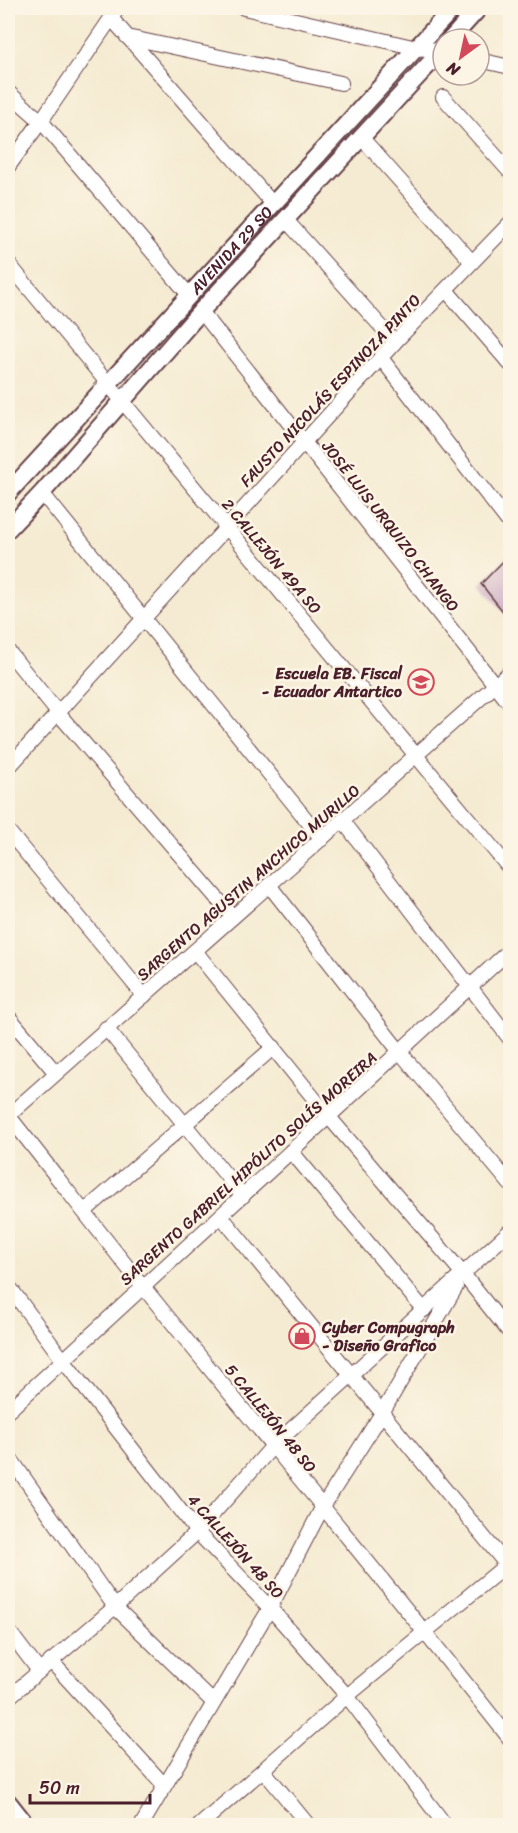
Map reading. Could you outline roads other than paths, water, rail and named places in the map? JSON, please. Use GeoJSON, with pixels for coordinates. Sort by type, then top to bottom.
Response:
{"type":"FeatureCollection","features":[{"type":"Feature","properties":{"kind":"highway"},"geometry":{"type":"LineString","coordinates":[[8,1818],[11,1826]]}},
{"type":"Feature","properties":{"kind":"street"},"geometry":{"type":"LineString","coordinates":[[244,8],[417,48],[431,48]]}},
{"type":"Feature","properties":{"kind":"street","name":"AVENIDA 29 SO"},"geometry":{"type":"LineString","coordinates":[[8,493],[453,8]]}},
{"type":"Feature","properties":{"kind":"street","name":"AVENIDA 29 SO"},"geometry":{"type":"LineString","coordinates":[[462,27],[479,8]]}},
{"type":"Feature","properties":{"kind":"street"},"geometry":{"type":"LineString","coordinates":[[8,167],[115,13],[127,37],[273,204]]}},
{"type":"Feature","properties":{"kind":"street"},"geometry":{"type":"LineString","coordinates":[[127,37],[341,83]]}},
{"type":"Feature","properties":{"kind":"street","name":"AVENIDA 29 SO"},"geometry":{"type":"LineString","coordinates":[[8,529],[201,311],[431,62]]}},
{"type":"Feature","properties":{"kind":"street"},"geometry":{"type":"LineString","coordinates":[[491,63],[510,67]]}},
{"type":"Feature","properties":{"kind":"street"},"geometry":{"type":"LineString","coordinates":[[8,92],[41,121],[189,295]]}},
{"type":"Feature","properties":{"kind":"street"},"geometry":{"type":"LineString","coordinates":[[443,97],[510,172]]}},
{"type":"Feature","properties":{"kind":"street"},"geometry":{"type":"LineString","coordinates":[[361,137],[472,262]]}},
{"type":"Feature","properties":{"kind":"street"},"geometry":{"type":"LineString","coordinates":[[286,220],[395,342]]}},
{"type":"Feature","properties":{"kind":"street","name":"FAUSTO NICOLÁS ESPINOZA PINTO"},"geometry":{"type":"LineString","coordinates":[[8,768],[395,342],[510,223]]}},
{"type":"Feature","properties":{"kind":"street","name":"2 CALLEJÓN 49A SO"},"geometry":{"type":"LineString","coordinates":[[8,263],[510,869]]}},
{"type":"Feature","properties":{"kind":"street"},"geometry":{"type":"LineString","coordinates":[[446,290],[510,364]]}},
{"type":"Feature","properties":{"kind":"street","name":"JOSÉ LUIS URQUIZO CHANGO"},"geometry":{"type":"LineString","coordinates":[[201,311],[510,704]]}},
{"type":"Feature","properties":{"kind":"street"},"geometry":{"type":"LineString","coordinates":[[381,358],[510,524]]}},
{"type":"Feature","properties":{"kind":"street"},"geometry":{"type":"LineString","coordinates":[[42,493],[322,839]]}},
{"type":"Feature","properties":{"kind":"street"},"geometry":{"type":"LineString","coordinates":[[8,651],[58,713],[233,917]]}},
{"type":"Feature","properties":{"kind":"street","name":"SARGENTO AGUSTIN ANCHICO MURILLO"},"geometry":{"type":"LineString","coordinates":[[8,1115],[510,672]]}},
{"type":"Feature","properties":{"kind":"street"},"geometry":{"type":"LineString","coordinates":[[342,820],[510,1039]]}},
{"type":"Feature","properties":{"kind":"street"},"geometry":{"type":"LineString","coordinates":[[8,831],[144,996]]}},
{"type":"Feature","properties":{"kind":"street"},"geometry":{"type":"LineString","coordinates":[[269,885],[399,1052],[510,1184]]}},
{"type":"Feature","properties":{"kind":"street","name":"SARGENTO GABRIEL HIPÓLITO SOLÍS MOREIRA"},"geometry":{"type":"LineString","coordinates":[[8,1411],[510,950]]}},
{"type":"Feature","properties":{"kind":"street"},"geometry":{"type":"LineString","coordinates":[[195,951],[328,1117],[463,1274],[510,1333]]}},
{"type":"Feature","properties":{"kind":"street"},"geometry":{"type":"LineString","coordinates":[[8,1016],[56,1073]]}},
{"type":"Feature","properties":{"kind":"street"},"geometry":{"type":"LineString","coordinates":[[106,1028],[243,1196]]}},
{"type":"Feature","properties":{"kind":"street"},"geometry":{"type":"LineString","coordinates":[[85,1211],[274,1047]]}},
{"type":"Feature","properties":{"kind":"street","name":"5 CALLEJÓN 48 SO"},"geometry":{"type":"LineString","coordinates":[[8,1115],[143,1287],[322,1508],[426,1631],[510,1739]]}},
{"type":"Feature","properties":{"kind":"street"},"geometry":{"type":"LineString","coordinates":[[291,1151],[424,1310]]}},
{"type":"Feature","properties":{"kind":"street"},"geometry":{"type":"LineString","coordinates":[[199,1826],[347,1696],[509,1565],[221,1216]]}},
{"type":"Feature","properties":{"kind":"street"},"geometry":{"type":"LineString","coordinates":[[8,1698],[115,1607],[197,1532],[273,1446],[510,1232]]}},
{"type":"Feature","properties":{"kind":"street"},"geometry":{"type":"LineString","coordinates":[[141,1826],[270,1608],[322,1508],[382,1413],[463,1274]]}},
{"type":"Feature","properties":{"kind":"street","name":"4 CALLEJÓN 48 SO"},"geometry":{"type":"LineString","coordinates":[[8,1285],[63,1360],[197,1532],[270,1608],[347,1696],[447,1826]]}},
{"type":"Feature","properties":{"kind":"street"},"geometry":{"type":"LineString","coordinates":[[8,1455],[115,1607],[213,1702]]}},
{"type":"Feature","properties":{"kind":"street"},"geometry":{"type":"LineString","coordinates":[[8,1630],[39,1671]]}},
{"type":"Feature","properties":{"kind":"street"},"geometry":{"type":"LineString","coordinates":[[51,1661],[164,1785]]}},
{"type":"Feature","properties":{"kind":"street"},"geometry":{"type":"LineString","coordinates":[[264,1771],[309,1826]]}},
{"type":"Feature","properties":{"kind":"street"},"geometry":{"type":"LineString","coordinates":[[8,1802],[27,1826]]}},
{"type":"Feature","properties":{"kind":"place","name":"Escuela EB. Fiscal - Ecuador Antartico"},"geometry":{"type":"Point","coordinates":[421,682]}},
{"type":"Feature","properties":{"kind":"place","name":"Cyber Compugraph - Diseño Grafico"},"geometry":{"type":"Point","coordinates":[302,1336]}}]}
